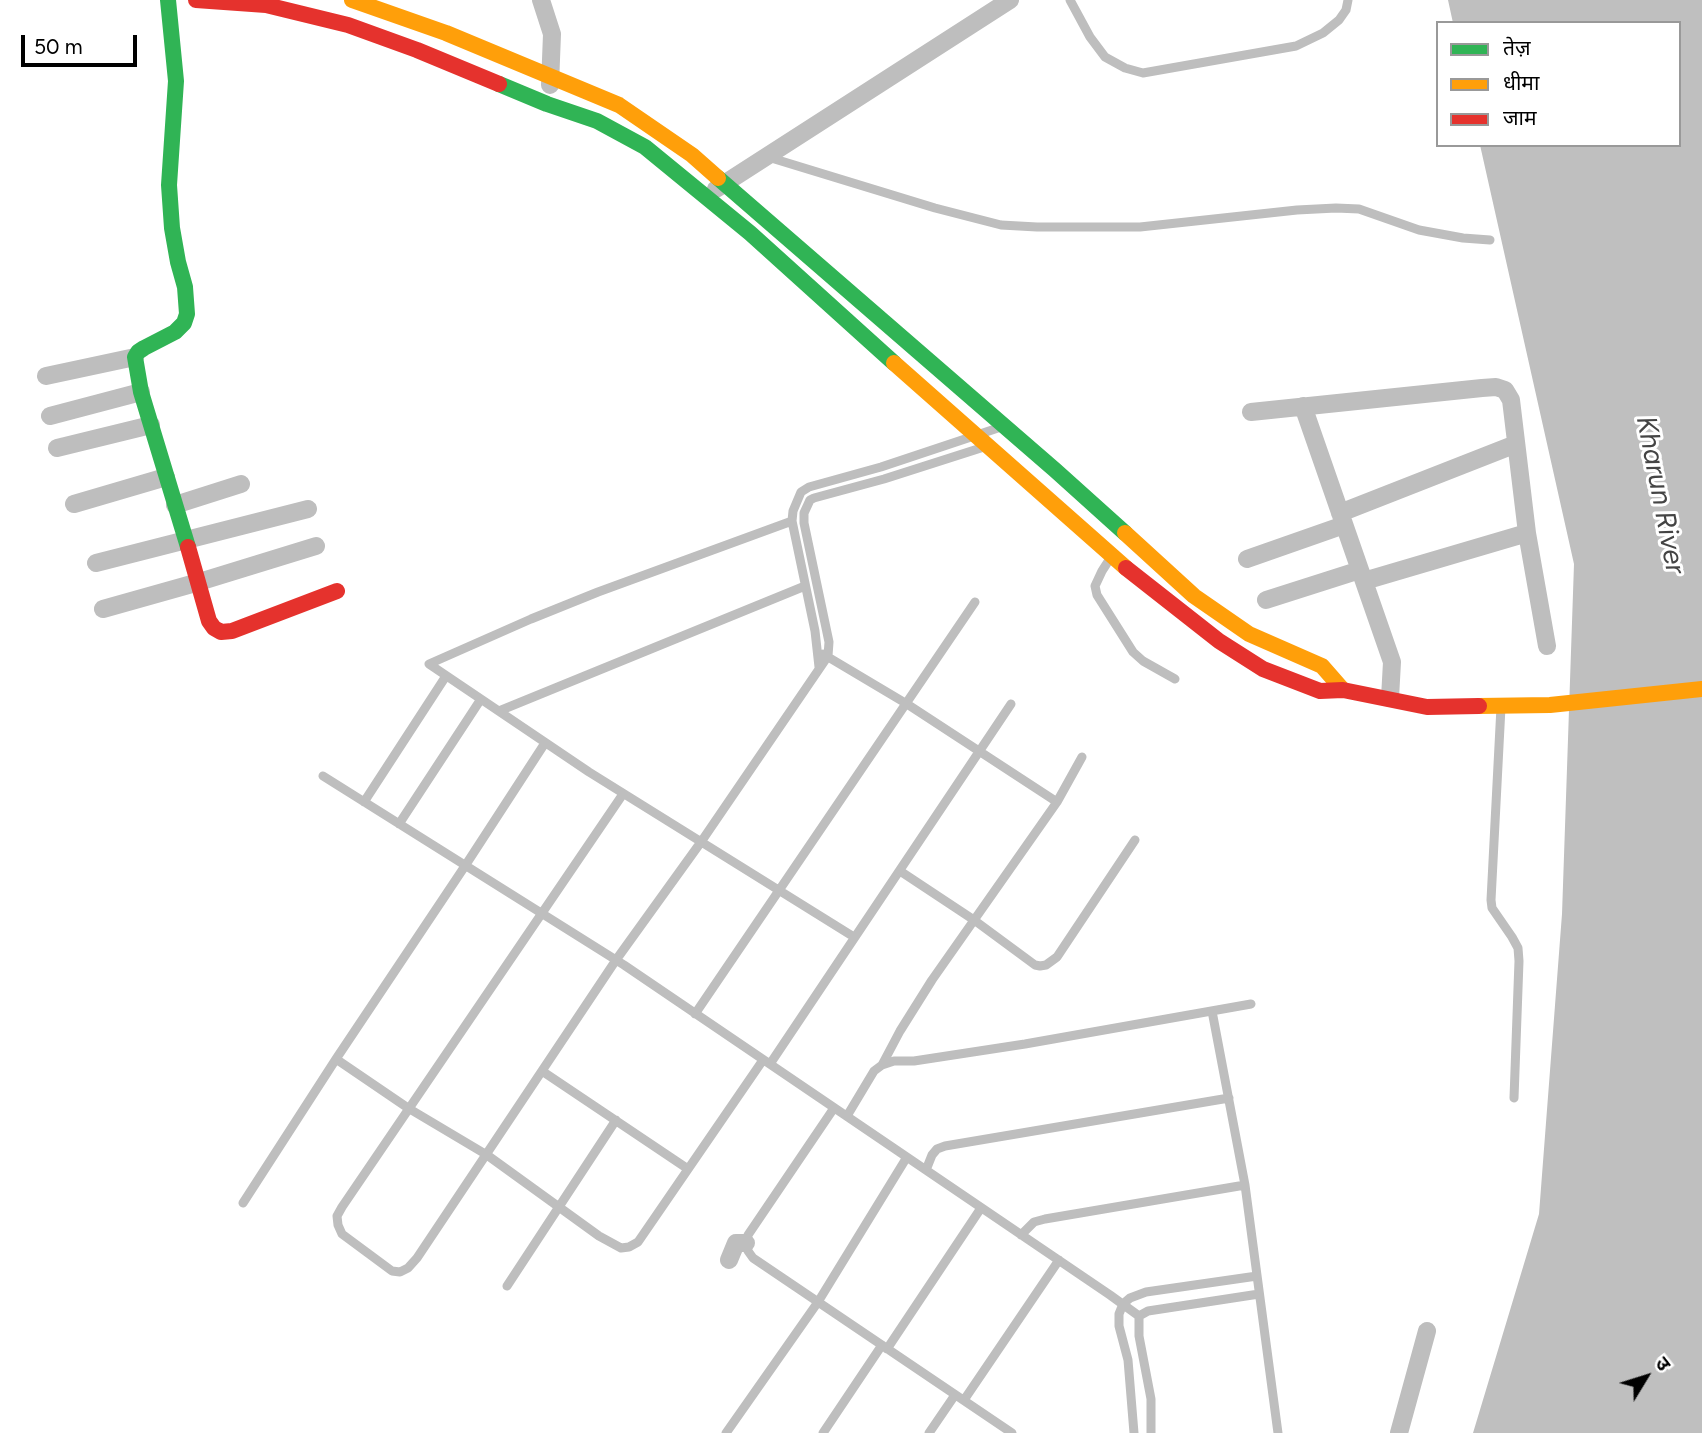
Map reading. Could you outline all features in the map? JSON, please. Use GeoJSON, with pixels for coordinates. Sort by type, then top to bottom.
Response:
{"type":"FeatureCollection","features":[{"type":"Feature","properties":{"kind":"street"},"geometry":{"type":"LineString","coordinates":[[168,0],[176,81],[169,185],[172,228],[185,286],[187,313],[184,323],[175,332],[144,348],[135,357],[141,392],[209,621],[214,628],[221,632],[232,631],[337,591]]}},
{"type":"Feature","properties":{"kind":"street"},"geometry":{"type":"LineString","coordinates":[[196,0],[266,5],[348,25],[417,50],[547,104],[597,121],[645,147],[1194,596],[1249,634],[1322,666],[1342,690]]}},
{"type":"Feature","properties":{"kind":"street"},"geometry":{"type":"LineString","coordinates":[[352,0],[446,33],[619,105],[692,155],[997,437],[1111,556],[1219,641],[1264,669],[1320,691],[1342,690],[1427,707],[1550,705],[1702,689]]}},
{"type":"Feature","properties":{"kind":"street"},"geometry":{"type":"LineString","coordinates":[[705,197],[1010,0]]}},
{"type":"Feature","properties":{"kind":"street"},"geometry":{"type":"LineString","coordinates":[[547,104],[552,34],[548,3]]}},
{"type":"Feature","properties":{"kind":"street"},"geometry":{"type":"LineString","coordinates":[[46,376],[135,357]]}},
{"type":"Feature","properties":{"kind":"street"},"geometry":{"type":"LineString","coordinates":[[1251,412],[1496,387],[1505,390],[1511,400],[1527,533],[1547,646]]}},
{"type":"Feature","properties":{"kind":"street"},"geometry":{"type":"LineString","coordinates":[[50,416],[141,392]]}},
{"type":"Feature","properties":{"kind":"street"},"geometry":{"type":"LineString","coordinates":[[1303,407],[1392,662],[1390,698]]}},
{"type":"Feature","properties":{"kind":"street"},"geometry":{"type":"LineString","coordinates":[[57,448],[151,425]]}},
{"type":"Feature","properties":{"kind":"street"},"geometry":{"type":"LineString","coordinates":[[1247,559],[1516,444]]}},
{"type":"Feature","properties":{"kind":"street"},"geometry":{"type":"LineString","coordinates":[[75,504],[166,477]]}},
{"type":"Feature","properties":{"kind":"street"},"geometry":{"type":"LineString","coordinates":[[175,505],[241,484]]}},
{"type":"Feature","properties":{"kind":"street"},"geometry":{"type":"LineString","coordinates":[[96,563],[308,509]]}},
{"type":"Feature","properties":{"kind":"street"},"geometry":{"type":"LineString","coordinates":[[1266,600],[1527,533]]}},
{"type":"Feature","properties":{"kind":"street"},"geometry":{"type":"LineString","coordinates":[[103,609],[316,546]]}},
{"type":"Feature","properties":{"kind":"street"},"geometry":{"type":"LineString","coordinates":[[1219,641],[1231,621]]}},
{"type":"Feature","properties":{"kind":"street"},"geometry":{"type":"LineString","coordinates":[[729,1259],[736,1243],[746,1243]]}},
{"type":"Feature","properties":{"kind":"street"},"geometry":{"type":"LineString","coordinates":[[1399,1433],[1427,1331]]}},
{"type":"Feature","properties":{"kind":"lane"},"geometry":{"type":"LineString","coordinates":[[1070,0],[1090,37],[1105,57],[1125,68],[1143,73],[1296,46],[1323,33],[1339,20],[1346,10],[1348,0]]}},
{"type":"Feature","properties":{"kind":"lane"},"geometry":{"type":"LineString","coordinates":[[767,156],[935,208],[1001,225],[1140,227],[1336,208],[1359,209],[1419,230],[1490,240]]}},
{"type":"Feature","properties":{"kind":"lane"},"geometry":{"type":"LineString","coordinates":[[819,667],[792,521],[796,500],[801,492],[809,487],[997,437]]}},
{"type":"Feature","properties":{"kind":"lane"},"geometry":{"type":"LineString","coordinates":[[623,793],[337,1216],[342,1234],[392,1271],[400,1272],[408,1268],[418,1258],[616,960],[701,842],[828,656],[829,642],[804,523],[804,513],[810,500],[884,479],[997,437]]}},
{"type":"Feature","properties":{"kind":"lane"},"geometry":{"type":"LineString","coordinates":[[792,521],[598,592],[429,664],[545,743],[854,937]]}},
{"type":"Feature","properties":{"kind":"lane"},"geometry":{"type":"LineString","coordinates":[[1111,556],[1095,586],[1097,595],[1133,652],[1143,661],[1175,679]]}},
{"type":"Feature","properties":{"kind":"lane"},"geometry":{"type":"LineString","coordinates":[[499,712],[805,586]]}},
{"type":"Feature","properties":{"kind":"lane"},"geometry":{"type":"LineString","coordinates":[[695,1014],[975,602]]}},
{"type":"Feature","properties":{"kind":"lane"},"geometry":{"type":"LineString","coordinates":[[818,652],[906,704],[1057,802]]}},
{"type":"Feature","properties":{"kind":"lane"},"geometry":{"type":"LineString","coordinates":[[364,802],[446,676]]}},
{"type":"Feature","properties":{"kind":"lane"},"geometry":{"type":"LineString","coordinates":[[399,824],[481,699]]}},
{"type":"Feature","properties":{"kind":"lane"},"geometry":{"type":"LineString","coordinates":[[336,1059],[408,1108],[487,1155],[610,1243],[621,1248],[629,1247],[638,1242],[854,937],[1011,704]]}},
{"type":"Feature","properties":{"kind":"lane"},"geometry":{"type":"LineString","coordinates":[[1502,706],[1491,900],[1492,908],[1518,948],[1514,1098]]}},
{"type":"Feature","properties":{"kind":"lane"},"geometry":{"type":"LineString","coordinates":[[243,1203],[545,743]]}},
{"type":"Feature","properties":{"kind":"lane"},"geometry":{"type":"LineString","coordinates":[[883,1065],[926,989],[1057,802],[1082,757]]}},
{"type":"Feature","properties":{"kind":"lane"},"geometry":{"type":"LineString","coordinates":[[323,776],[616,960],[1139,1316]]}},
{"type":"Feature","properties":{"kind":"lane"},"geometry":{"type":"LineString","coordinates":[[1029,973],[1057,957],[1135,840]]}},
{"type":"Feature","properties":{"kind":"lane"},"geometry":{"type":"LineString","coordinates":[[900,871],[1040,966]]}},
{"type":"Feature","properties":{"kind":"lane"},"geometry":{"type":"LineString","coordinates":[[847,1116],[874,1071],[894,1061],[1025,1044],[1251,1004]]}},
{"type":"Feature","properties":{"kind":"lane"},"geometry":{"type":"LineString","coordinates":[[1212,1011],[1245,1185],[1278,1433]]}},
{"type":"Feature","properties":{"kind":"lane"},"geometry":{"type":"LineString","coordinates":[[542,1071],[688,1169]]}},
{"type":"Feature","properties":{"kind":"lane"},"geometry":{"type":"LineString","coordinates":[[926,1170],[932,1155],[945,1146],[1229,1098]]}},
{"type":"Feature","properties":{"kind":"lane"},"geometry":{"type":"LineString","coordinates":[[834,1108],[748,1235],[748,1251],[753,1258],[1012,1433]]}},
{"type":"Feature","properties":{"kind":"lane"},"geometry":{"type":"LineString","coordinates":[[507,1286],[616,1120]]}},
{"type":"Feature","properties":{"kind":"lane"},"geometry":{"type":"LineString","coordinates":[[726,1433],[818,1302],[907,1157]]}},
{"type":"Feature","properties":{"kind":"lane"},"geometry":{"type":"LineString","coordinates":[[1021,1235],[1034,1222],[1045,1219],[1245,1185]]}},
{"type":"Feature","properties":{"kind":"lane"},"geometry":{"type":"LineString","coordinates":[[823,1433],[981,1208]]}},
{"type":"Feature","properties":{"kind":"lane"},"geometry":{"type":"LineString","coordinates":[[929,1433],[959,1397],[1059,1260]]}},
{"type":"Feature","properties":{"kind":"lane"},"geometry":{"type":"LineString","coordinates":[[1134,1433],[1128,1360],[1119,1326],[1119,1314],[1123,1304],[1146,1292],[1257,1276]]}},
{"type":"Feature","properties":{"kind":"lane"},"geometry":{"type":"LineString","coordinates":[[1139,1316],[1148,1311],[1259,1294]]}},
{"type":"Feature","properties":{"kind":"lane"},"geometry":{"type":"LineString","coordinates":[[1139,1316],[1139,1336],[1151,1399],[1151,1433]]}},
{"type":"Feature","properties":{"kind":"water","name":"Kharun River"},"geometry":{"type":"Polygon","coordinates":[[[1448,0],[1702,0],[1702,1433],[1473,1433],[1539,1214],[1562,914],[1574,564],[1480,147],[1681,147],[1681,21],[1453,21],[1448,0]]]}},
{"type":"Feature","properties":{"kind":"traffic: fast"},"geometry":{"type":"LineString","coordinates":[[168,0],[176,81],[169,185],[172,228],[185,287],[187,314],[184,323],[175,332],[144,348],[135,357],[141,392],[188,547]]}},
{"type":"Feature","properties":{"kind":"traffic: fast"},"geometry":{"type":"LineString","coordinates":[[499,84],[597,121],[645,147],[750,233],[894,363]]}},
{"type":"Feature","properties":{"kind":"traffic: fast"},"geometry":{"type":"LineString","coordinates":[[718,178],[1125,533]]}},
{"type":"Feature","properties":{"kind":"traffic: slow"},"geometry":{"type":"LineString","coordinates":[[352,0],[446,33],[619,105],[692,155],[718,178]]}},
{"type":"Feature","properties":{"kind":"traffic: slow"},"geometry":{"type":"LineString","coordinates":[[894,363],[1126,568]]}},
{"type":"Feature","properties":{"kind":"traffic: slow"},"geometry":{"type":"LineString","coordinates":[[1125,533],[1194,596],[1249,634],[1322,666],[1343,690]]}},
{"type":"Feature","properties":{"kind":"traffic: slow"},"geometry":{"type":"LineString","coordinates":[[1479,706],[1550,705],[1702,689]]}},
{"type":"Feature","properties":{"kind":"traffic: jam"},"geometry":{"type":"LineString","coordinates":[[196,0],[266,5],[348,25],[499,84]]}},
{"type":"Feature","properties":{"kind":"traffic: jam"},"geometry":{"type":"LineString","coordinates":[[188,547],[209,621],[221,632],[232,631],[337,591]]}},
{"type":"Feature","properties":{"kind":"traffic: jam"},"geometry":{"type":"LineString","coordinates":[[1126,568],[1219,641],[1263,669],[1320,691],[1343,690],[1427,707],[1479,706]]}}]}
